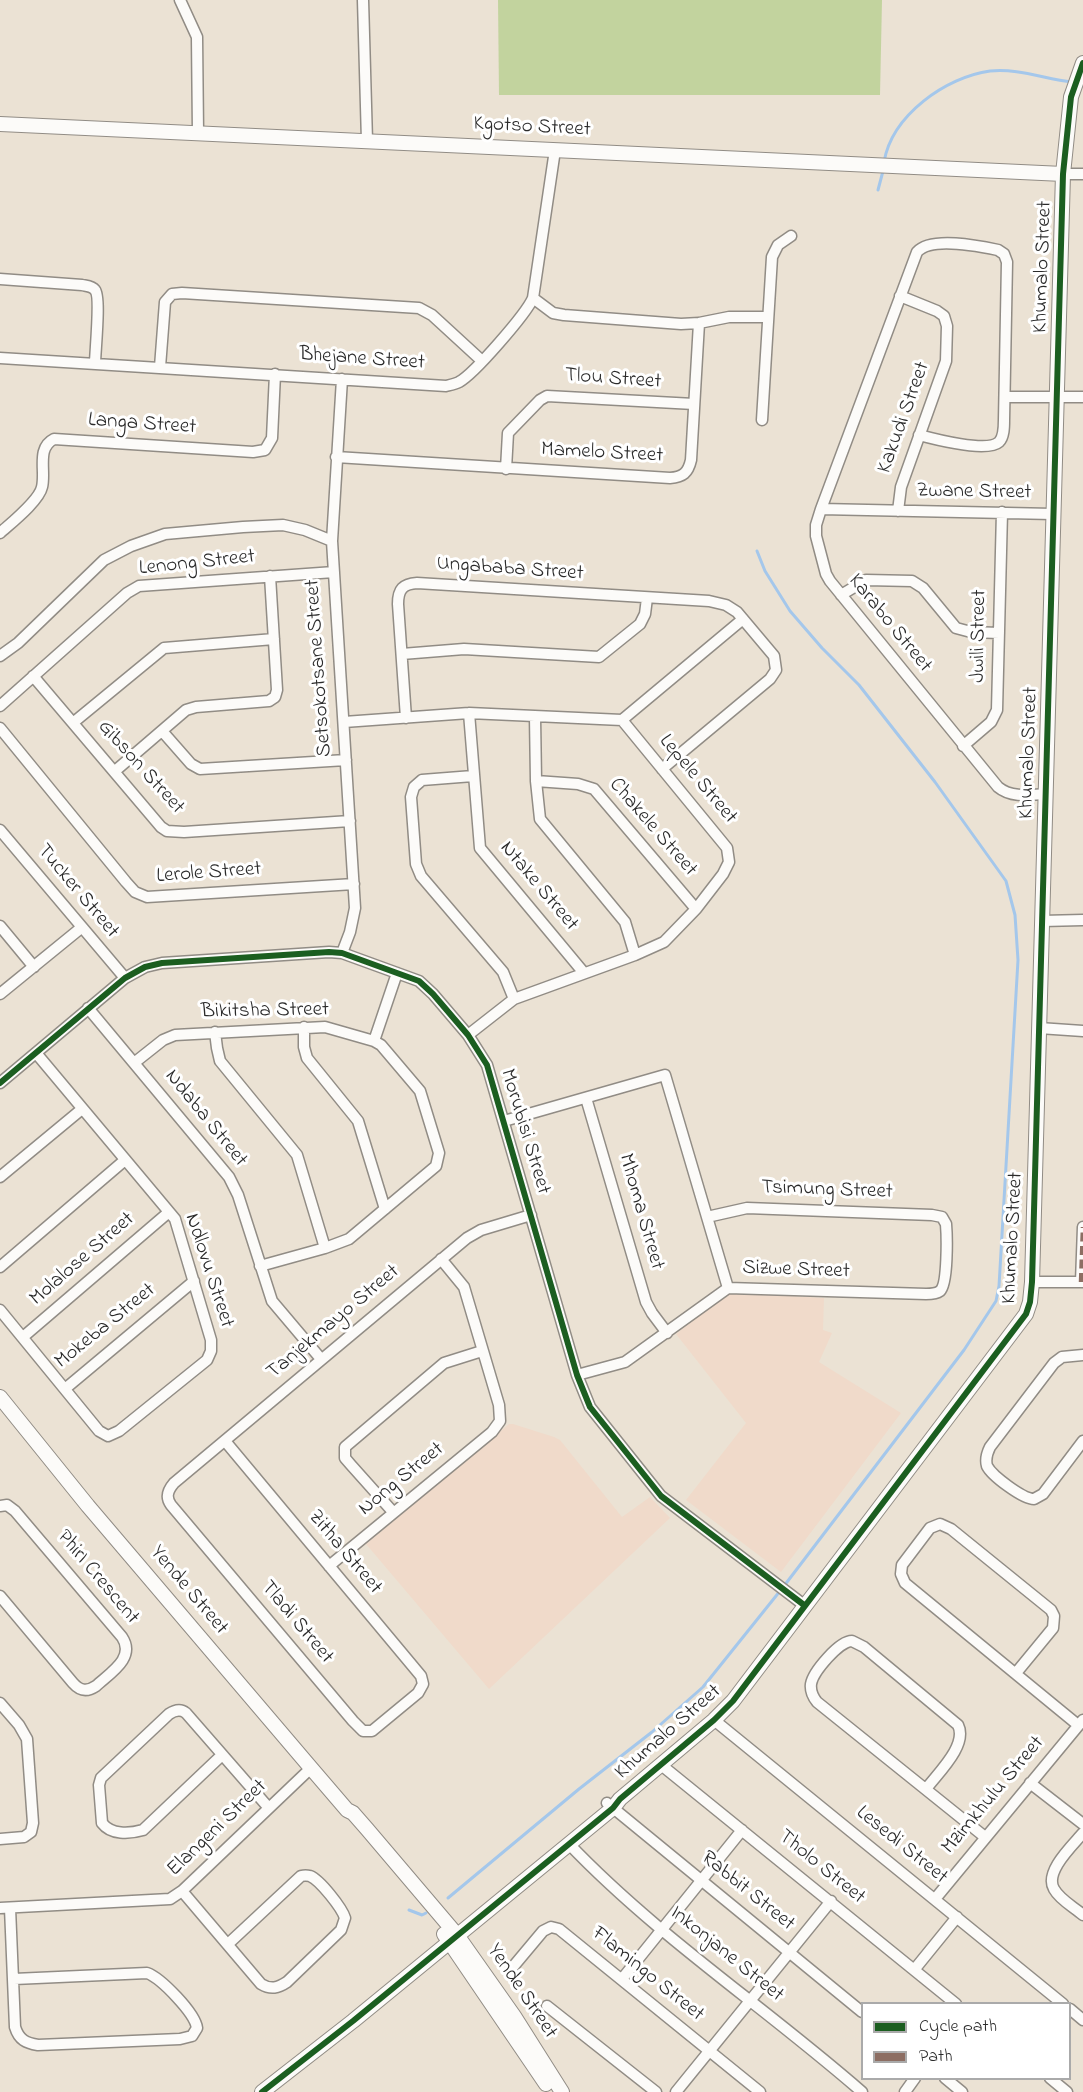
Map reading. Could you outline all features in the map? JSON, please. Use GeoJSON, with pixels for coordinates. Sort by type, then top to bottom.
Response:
{"type":"FeatureCollection","features":[{"type":"Feature","properties":{"kind":"street"},"geometry":{"type":"LineString","coordinates":[[180,0],[197,37],[198,133]]}},
{"type":"Feature","properties":{"kind":"street"},"geometry":{"type":"LineString","coordinates":[[363,0],[367,141]]}},
{"type":"Feature","properties":{"kind":"street","name":"Khumalo Street"},"geometry":{"type":"LineString","coordinates":[[250,2092],[380,1988],[451,1935],[714,1720],[733,1701],[1026,1314],[1032,1282],[1063,174],[1071,97],[1083,63]]}},
{"type":"Feature","properties":{"kind":"street","name":"Kgotso Street"},"geometry":{"type":"LineString","coordinates":[[0,124],[1063,174]]}},
{"type":"Feature","properties":{"kind":"street","name":"Bhejane Street"},"geometry":{"type":"LineString","coordinates":[[0,358],[446,386],[459,382],[524,314],[533,298],[555,150]]}},
{"type":"Feature","properties":{"kind":"street"},"geometry":{"type":"LineString","coordinates":[[1063,174],[1083,174]]}},
{"type":"Feature","properties":{"kind":"street"},"geometry":{"type":"LineString","coordinates":[[762,420],[772,257],[778,245],[791,236]]}},
{"type":"Feature","properties":{"kind":"street","name":"Karabo Street"},"geometry":{"type":"LineString","coordinates":[[1005,397],[1006,257],[998,250],[972,246],[939,243],[920,248],[914,258],[821,508],[816,525],[816,536],[826,574],[963,746],[1003,791],[1023,795],[1045,794]]}},
{"type":"Feature","properties":{"kind":"street"},"geometry":{"type":"LineString","coordinates":[[0,279],[82,285],[96,291],[98,302],[95,364]]}},
{"type":"Feature","properties":{"kind":"street"},"geometry":{"type":"LineString","coordinates":[[160,367],[165,302],[172,294],[182,293],[419,308],[432,315],[482,360]]}},
{"type":"Feature","properties":{"kind":"street","name":"Kakudi Street"},"geometry":{"type":"LineString","coordinates":[[898,511],[899,491],[945,365],[947,326],[941,313],[900,296]]}},
{"type":"Feature","properties":{"kind":"street"},"geometry":{"type":"LineString","coordinates":[[533,298],[558,314],[681,324],[723,318],[768,317]]}},
{"type":"Feature","properties":{"kind":"street","name":"Mamelo Street"},"geometry":{"type":"LineString","coordinates":[[336,457],[506,469],[684,476],[690,467],[699,323]]}},
{"type":"Feature","properties":{"kind":"street","name":"Langa Street"},"geometry":{"type":"LineString","coordinates":[[0,533],[39,494],[43,481],[44,450],[54,439],[253,452],[265,450],[272,438],[275,374]]}},
{"type":"Feature","properties":{"kind":"street","name":"Setsokotsane Street"},"geometry":{"type":"LineString","coordinates":[[342,379],[332,541],[356,908],[342,953]]}},
{"type":"Feature","properties":{"kind":"street","name":"Tlou Street"},"geometry":{"type":"LineString","coordinates":[[506,469],[508,433],[540,400],[547,396],[694,404]]}},
{"type":"Feature","properties":{"kind":"street"},"geometry":{"type":"LineString","coordinates":[[920,435],[956,445],[995,445],[1002,437],[1005,397],[1083,397]]}},
{"type":"Feature","properties":{"kind":"street","name":"Zwane Street"},"geometry":{"type":"LineString","coordinates":[[821,508],[1053,514]]}},
{"type":"Feature","properties":{"kind":"street","name":"Jwili Street"},"geometry":{"type":"LineString","coordinates":[[963,746],[995,717],[997,710],[1002,512]]}},
{"type":"Feature","properties":{"kind":"street"},"geometry":{"type":"LineString","coordinates":[[0,656],[18,643],[104,560],[131,546],[165,534],[283,525],[305,530],[332,541]]}},
{"type":"Feature","properties":{"kind":"street","name":"Lenong Street"},"geometry":{"type":"LineString","coordinates":[[0,706],[127,593],[139,586],[334,572]]}},
{"type":"Feature","properties":{"kind":"street"},"geometry":{"type":"LineString","coordinates":[[115,771],[191,708],[269,701],[275,697],[277,690],[270,576]]}},
{"type":"Feature","properties":{"kind":"street"},"geometry":{"type":"LineString","coordinates":[[841,595],[866,580],[912,581],[923,588],[956,628],[965,632],[999,633]]}},
{"type":"Feature","properties":{"kind":"street","name":"Ungababa Street"},"geometry":{"type":"LineString","coordinates":[[406,718],[398,596],[401,588],[409,584],[721,603],[732,608],[774,656],[776,670],[770,679],[662,769]]}},
{"type":"Feature","properties":{"kind":"street"},"geometry":{"type":"LineString","coordinates":[[402,654],[464,649],[599,657],[640,624],[645,614],[647,598]]}},
{"type":"Feature","properties":{"kind":"street"},"geometry":{"type":"LineString","coordinates":[[344,722],[469,713],[621,720],[742,619]]}},
{"type":"Feature","properties":{"kind":"street"},"geometry":{"type":"LineString","coordinates":[[74,722],[155,653],[164,648],[274,639]]}},
{"type":"Feature","properties":{"kind":"street","name":"Gibson Street"},"geometry":{"type":"LineString","coordinates":[[33,676],[161,826],[174,833],[350,821]]}},
{"type":"Feature","properties":{"kind":"street","name":"Ntake Street"},"geometry":{"type":"LineString","coordinates":[[469,713],[480,848],[584,973]]}},
{"type":"Feature","properties":{"kind":"street"},"geometry":{"type":"LineString","coordinates":[[535,717],[536,781],[539,815],[542,823],[625,922],[635,955]]}},
{"type":"Feature","properties":{"kind":"street","name":"Lepele Street"},"geometry":{"type":"LineString","coordinates":[[468,1035],[514,999],[635,955],[668,938],[696,909],[723,874],[729,862],[729,853],[725,843],[621,720]]}},
{"type":"Feature","properties":{"kind":"street","name":"Lerole Street"},"geometry":{"type":"LineString","coordinates":[[0,728],[126,882],[141,896],[354,884]]}},
{"type":"Feature","properties":{"kind":"street"},"geometry":{"type":"LineString","coordinates":[[162,731],[190,764],[201,769],[346,759]]}},
{"type":"Feature","properties":{"kind":"street"},"geometry":{"type":"LineString","coordinates":[[473,776],[422,780],[414,786],[411,797],[416,864],[421,876],[503,972],[514,999]]}},
{"type":"Feature","properties":{"kind":"street","name":"Chakele Street"},"geometry":{"type":"LineString","coordinates":[[536,781],[578,784],[594,789],[696,909]]}},
{"type":"Feature","properties":{"kind":"street","name":"Tucker Street"},"geometry":{"type":"LineString","coordinates":[[0,830],[125,978]]}},
{"type":"Feature","properties":{"kind":"street"},"geometry":{"type":"LineString","coordinates":[[1042,921],[1083,920]]}},
{"type":"Feature","properties":{"kind":"street"},"geometry":{"type":"LineString","coordinates":[[0,926],[34,967]]}},
{"type":"Feature","properties":{"kind":"street"},"geometry":{"type":"LineString","coordinates":[[0,994],[81,928]]}},
{"type":"Feature","properties":{"kind":"street","name":"Morubisi Street"},"geometry":{"type":"LineString","coordinates":[[0,1083],[125,978],[145,967],[162,963],[342,953],[412,978],[426,987],[468,1035],[487,1065],[577,1374],[591,1407],[661,1496],[804,1605]]}},
{"type":"Feature","properties":{"kind":"street"},"geometry":{"type":"LineString","coordinates":[[374,1041],[398,973]]}},
{"type":"Feature","properties":{"kind":"street","name":"Ndaba Street"},"geometry":{"type":"LineString","coordinates":[[88,1008],[229,1177],[238,1195],[272,1301],[321,1359]]}},
{"type":"Feature","properties":{"kind":"street"},"geometry":{"type":"LineString","coordinates":[[304,1027],[304,1047],[307,1058],[358,1121],[385,1209]]}},
{"type":"Feature","properties":{"kind":"street","name":"Bikitsha Street"},"geometry":{"type":"LineString","coordinates":[[134,1063],[168,1037],[304,1027],[334,1028],[374,1041],[386,1049],[417,1085],[439,1153],[438,1163],[432,1171],[349,1239],[326,1248],[260,1266]]}},
{"type":"Feature","properties":{"kind":"street"},"geometry":{"type":"LineString","coordinates":[[1039,1029],[1083,1031]]}},
{"type":"Feature","properties":{"kind":"street"},"geometry":{"type":"LineString","coordinates":[[215,1032],[220,1061],[300,1161],[326,1248]]}},
{"type":"Feature","properties":{"kind":"street","name":"Ndlovu Street"},"geometry":{"type":"LineString","coordinates":[[36,1053],[177,1223],[211,1340],[211,1352],[207,1360],[112,1435],[103,1435],[66,1389]]}},
{"type":"Feature","properties":{"kind":"street","name":"Sizwe Street"},"geometry":{"type":"LineString","coordinates":[[586,1098],[665,1075],[728,1288],[938,1293],[945,1280],[947,1230],[945,1220]]}},
{"type":"Feature","properties":{"kind":"street"},"geometry":{"type":"LineString","coordinates":[[504,1121],[586,1098]]}},
{"type":"Feature","properties":{"kind":"street","name":"Mhoma Street"},"geometry":{"type":"LineString","coordinates":[[586,1098],[646,1302],[667,1333]]}},
{"type":"Feature","properties":{"kind":"street"},"geometry":{"type":"LineString","coordinates":[[0,1177],[82,1109]]}},
{"type":"Feature","properties":{"kind":"street"},"geometry":{"type":"LineString","coordinates":[[0,1267],[125,1160]]}},
{"type":"Feature","properties":{"kind":"street","name":"Tsimung Street"},"geometry":{"type":"LineString","coordinates":[[707,1217],[754,1208],[932,1215],[945,1220]]}},
{"type":"Feature","properties":{"kind":"street","name":"Molalose Street"},"geometry":{"type":"LineString","coordinates":[[23,1337],[169,1212]]}},
{"type":"Feature","properties":{"kind":"street","name":"Tanjekmayo Street"},"geometry":{"type":"LineString","coordinates":[[174,1484],[473,1234],[531,1215]]}},
{"type":"Feature","properties":{"kind":"street"},"geometry":{"type":"LineString","coordinates":[[1032,1282],[1082,1282],[1083,1227]]}},
{"type":"Feature","properties":{"kind":"street"},"geometry":{"type":"LineString","coordinates":[[393,1512],[345,1458],[345,1447],[444,1363],[482,1352],[464,1287],[441,1259]]}},
{"type":"Feature","properties":{"kind":"street","name":"Mokeba Street"},"geometry":{"type":"LineString","coordinates":[[0,1310],[66,1389],[194,1281]]}},
{"type":"Feature","properties":{"kind":"street"},"geometry":{"type":"LineString","coordinates":[[577,1374],[620,1365],[728,1288]]}},
{"type":"Feature","properties":{"kind":"street","name":"Nong Street"},"geometry":{"type":"LineString","coordinates":[[329,1566],[498,1425],[499,1405],[482,1352]]}},
{"type":"Feature","properties":{"kind":"street"},"geometry":{"type":"LineString","coordinates":[[1083,1355],[1062,1357],[1054,1363],[990,1447],[987,1464],[992,1472],[1023,1497],[1034,1499],[1043,1494],[1083,1441]]}},
{"type":"Feature","properties":{"kind":"street","name":"Yende Street"},"geometry":{"type":"LineString","coordinates":[[1,1399],[88,1506],[347,1810],[350,1817],[403,1881],[451,1935],[469,1951],[562,2092]]}},
{"type":"Feature","properties":{"kind":"street","name":"Zitha Street"},"geometry":{"type":"LineString","coordinates":[[225,1441],[421,1676],[423,1684],[418,1693]]}},
{"type":"Feature","properties":{"kind":"street","name":"Tladi Street"},"geometry":{"type":"LineString","coordinates":[[174,1484],[167,1496],[171,1505],[363,1731],[372,1731],[418,1693]]}},
{"type":"Feature","properties":{"kind":"street","name":"PhirI Crescent"},"geometry":{"type":"LineString","coordinates":[[0,1506],[11,1506],[15,1510],[122,1637],[127,1648],[125,1658],[96,1686],[85,1690],[77,1688],[0,1596]]}},
{"type":"Feature","properties":{"kind":"street"},"geometry":{"type":"LineString","coordinates":[[1016,1673],[1053,1628],[1051,1610],[951,1529],[940,1524],[930,1528],[902,1565],[903,1579],[1016,1673],[1081,1722]]}},
{"type":"Feature","properties":{"kind":"street"},"geometry":{"type":"LineString","coordinates":[[926,1789],[959,1746],[961,1734],[958,1725],[864,1647],[852,1641],[841,1644],[813,1678],[811,1688],[813,1697],[926,1789],[985,1836]]}},
{"type":"Feature","properties":{"kind":"street"},"geometry":{"type":"LineString","coordinates":[[0,1703],[20,1725],[27,1739],[33,1823],[31,1832],[24,1837],[0,1839]]}},
{"type":"Feature","properties":{"kind":"street"},"geometry":{"type":"LineString","coordinates":[[221,1756],[143,1830],[113,1832],[102,1822],[99,1785],[101,1778],[173,1712],[180,1710],[186,1713],[268,1808]]}},
{"type":"Feature","properties":{"kind":"street","name":"Lesedi Street"},"geometry":{"type":"LineString","coordinates":[[714,1720],[1061,2002]]}},
{"type":"Feature","properties":{"kind":"street","name":"Mzimkhulu Street"},"geometry":{"type":"LineString","coordinates":[[934,1899],[1081,1722]]}},
{"type":"Feature","properties":{"kind":"street","name":"Tholo Street"},"geometry":{"type":"LineString","coordinates":[[660,1764],[954,2002]]}},
{"type":"Feature","properties":{"kind":"street","name":"Elangeni Street"},"geometry":{"type":"LineString","coordinates":[[5,1908],[165,1900],[174,1897],[311,1768]]}},
{"type":"Feature","properties":{"kind":"street"},"geometry":{"type":"LineString","coordinates":[[1030,1783],[1083,1824]]}},
{"type":"Feature","properties":{"kind":"street","name":"Khumalo Street"},"geometry":{"type":"LineString","coordinates":[[262,2092],[395,1986],[451,1935],[478,1917],[569,1844],[613,1803]]}},
{"type":"Feature","properties":{"kind":"street","name":"Rabbit Street"},"geometry":{"type":"LineString","coordinates":[[613,1803],[701,1880],[861,2011]]}},
{"type":"Feature","properties":{"kind":"street"},"geometry":{"type":"LineString","coordinates":[[622,1979],[742,1830]]}},
{"type":"Feature","properties":{"kind":"street"},"geometry":{"type":"LineString","coordinates":[[1083,1833],[1051,1876],[1055,1891],[1083,1915]]}},
{"type":"Feature","properties":{"kind":"street","name":"Inkonjane Street"},"geometry":{"type":"LineString","coordinates":[[569,1844],[597,1873],[662,1929],[814,2050],[862,2092]]}},
{"type":"Feature","properties":{"kind":"street"},"geometry":{"type":"LineString","coordinates":[[182,1891],[261,1984],[266,1987],[277,1988],[287,1982],[340,1930],[345,1918],[340,1908],[316,1880],[309,1876],[301,1876],[228,1944]]}},
{"type":"Feature","properties":{"kind":"street"},"geometry":{"type":"LineString","coordinates":[[676,2092],[831,1901]]}},
{"type":"Feature","properties":{"kind":"street"},"geometry":{"type":"LineString","coordinates":[[5,1908],[14,1979],[15,2027],[20,2038],[30,2044],[180,2039],[192,2036],[197,2028],[192,2017],[163,1982],[147,1973],[14,1979]]}},
{"type":"Feature","properties":{"kind":"street"},"geometry":{"type":"LineString","coordinates":[[469,1951],[478,1917]]}},
{"type":"Feature","properties":{"kind":"street"},"geometry":{"type":"LineString","coordinates":[[914,1970],[957,1917]]}},
{"type":"Feature","properties":{"kind":"street","name":"Flamingo Street"},"geometry":{"type":"LineString","coordinates":[[512,1968],[543,1931],[555,1927],[760,2092]]}},
{"type":"Feature","properties":{"kind":"street","name":"Yende Street"},"geometry":{"type":"LineString","coordinates":[[451,1935],[552,2092]]}},
{"type":"Feature","properties":{"kind":"street"},"geometry":{"type":"LineString","coordinates":[[380,1988],[395,1986]]}},
{"type":"Feature","properties":{"kind":"street"},"geometry":{"type":"LineString","coordinates":[[547,2006],[656,2092]]}},
{"type":"Feature","properties":{"kind":"street"},"geometry":{"type":"LineString","coordinates":[[1071,2010],[1083,2020]]}},
{"type":"Feature","properties":{"kind":"street"},"geometry":{"type":"LineString","coordinates":[[905,2092],[914,2080]]}},
{"type":"Feature","properties":{"kind":"street"},"geometry":{"type":"LineString","coordinates":[[946,2080],[962,2092]]}},
{"type":"Feature","properties":{"kind":"street"},"geometry":{"type":"LineString","coordinates":[[1051,2080],[1067,2092]]}},
{"type":"Feature","properties":{"kind":"shaded area"},"geometry":{"type":"Polygon","coordinates":[[[728,1292],[824,1298],[823,1330],[832,1333],[819,1362],[901,1413],[781,1572],[686,1500],[746,1423],[676,1334],[728,1292]]]}},
{"type":"Feature","properties":{"kind":"shaded area"},"geometry":{"type":"Polygon","coordinates":[[[509,1424],[560,1440],[622,1517],[650,1497],[670,1518],[489,1689],[366,1544],[509,1424]]]}},
{"type":"Feature","properties":{"kind":"green space"},"geometry":{"type":"Polygon","coordinates":[[[498,0],[882,0],[880,95],[499,95],[498,0]]]}},
{"type":"Feature","properties":{"kind":"waterway"},"geometry":{"type":"LineString","coordinates":[[884,162],[889,145],[909,114],[939,90],[956,81],[1000,70],[1072,82]]}},
{"type":"Feature","properties":{"kind":"waterway"},"geometry":{"type":"LineString","coordinates":[[878,190],[883,171]]}},
{"type":"Feature","properties":{"kind":"waterway"},"geometry":{"type":"LineString","coordinates":[[757,551],[765,571],[790,611],[822,648],[859,685],[935,782],[1006,881],[1015,915],[1018,960],[999,1286],[996,1301],[964,1350],[784,1586]]}},
{"type":"Feature","properties":{"kind":"waterway"},"geometry":{"type":"LineString","coordinates":[[448,1898],[579,1789],[652,1732],[703,1687],[780,1591]]}},
{"type":"Feature","properties":{"kind":"waterway"},"geometry":{"type":"LineString","coordinates":[[409,1910],[422,1915],[426,1913]]}},
{"type":"Feature","properties":{"kind":"marked path"},"geometry":{"type":"LineString","coordinates":[[1081,1282],[1083,1227]]}},
{"type":"Feature","properties":{"kind":"cycle path"},"geometry":{"type":"LineString","coordinates":[[262,2092],[353,2021],[613,1808],[620,1799],[714,1720],[733,1701],[1026,1314],[1032,1282],[1063,174],[1071,97],[1083,63]]}},
{"type":"Feature","properties":{"kind":"cycle path"},"geometry":{"type":"LineString","coordinates":[[0,1083],[125,978],[145,967],[162,963],[329,952],[342,953],[419,981],[468,1035],[487,1065],[577,1375],[590,1407],[661,1496],[804,1605]]}}]}
